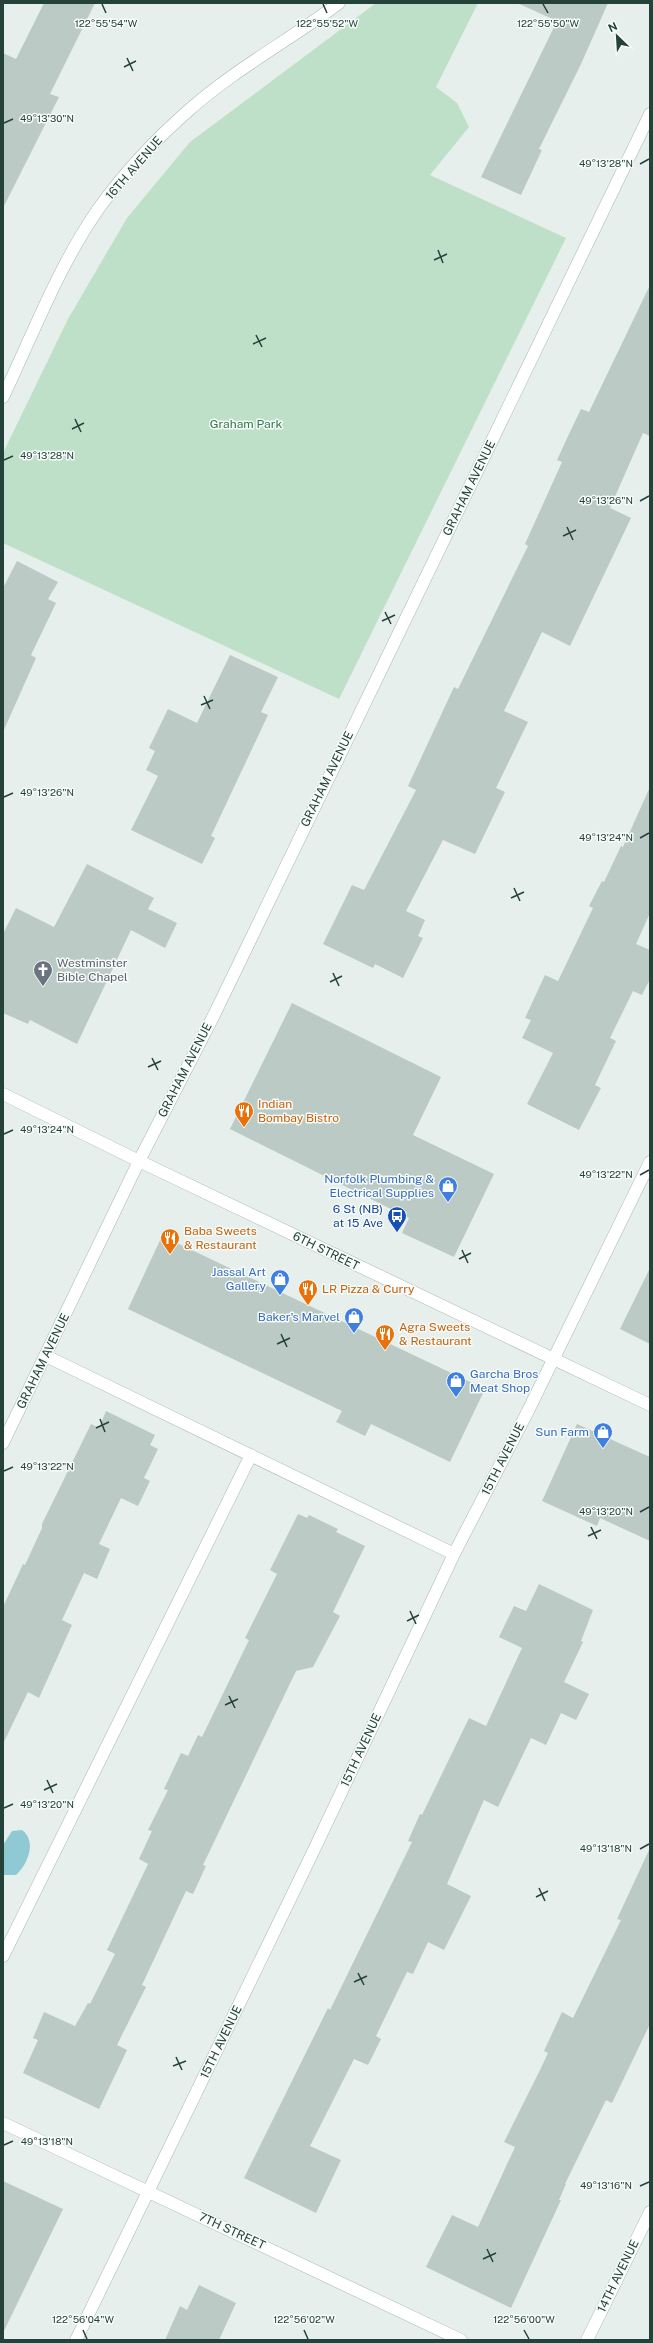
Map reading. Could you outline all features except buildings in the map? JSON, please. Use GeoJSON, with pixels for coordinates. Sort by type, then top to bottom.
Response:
{"type":"FeatureCollection","features":[{"type":"Feature","properties":{"kind":"street","name":"16TH AVENUE"},"geometry":{"type":"LineString","coordinates":[[3,397],[62,271],[99,209],[129,172],[158,139],[223,82],[339,3]]}},
{"type":"Feature","properties":{"kind":"street","name":"GRAHAM AVENUE"},"geometry":{"type":"LineString","coordinates":[[3,1443],[46,1356],[138,1161],[214,1016],[650,114]]}},
{"type":"Feature","properties":{"kind":"street","name":"6TH STREET"},"geometry":{"type":"LineString","coordinates":[[3,1094],[138,1161],[650,1405]]}},
{"type":"Feature","properties":{"kind":"street","name":"15TH AVENUE"},"geometry":{"type":"LineString","coordinates":[[76,2340],[149,2192],[454,1554],[553,1359],[650,1162]]}},
{"type":"Feature","properties":{"kind":"street"},"geometry":{"type":"LineString","coordinates":[[46,1356],[454,1554]]}},
{"type":"Feature","properties":{"kind":"street"},"geometry":{"type":"LineString","coordinates":[[3,1956],[251,1455]]}},
{"type":"Feature","properties":{"kind":"street","name":"7TH STREET"},"geometry":{"type":"LineString","coordinates":[[3,2123],[461,2340]]}},
{"type":"Feature","properties":{"kind":"street","name":"14TH AVENUE"},"geometry":{"type":"LineString","coordinates":[[587,2340],[650,2212]]}},
{"type":"Feature","properties":{"kind":"green space","name":"Graham Park"},"geometry":{"type":"Polygon","coordinates":[[[376,3],[478,3],[436,87],[457,103],[469,127],[430,175],[566,238],[339,699],[3,543],[3,453],[68,319],[127,218],[190,142],[376,3]]]}},
{"type":"Feature","properties":{"kind":"water"},"geometry":{"type":"Polygon","coordinates":[[[22,1830],[27,1835],[29,1840],[30,1846],[27,1859],[16,1875],[3,1875],[3,1845],[12,1831],[22,1830]]]}},
{"type":"Feature","properties":{"kind":"place","name":"Westminster Bible Chapel"},"geometry":{"type":"Point","coordinates":[43,987]}},
{"type":"Feature","properties":{"kind":"place","name":"Indian Bombay Bistro"},"geometry":{"type":"Point","coordinates":[244,1128]}},
{"type":"Feature","properties":{"kind":"place","name":"Norfolk Plumbing & Electrical Supplies"},"geometry":{"type":"Point","coordinates":[448,1203]}},
{"type":"Feature","properties":{"kind":"place","name":"6 St (NB) at 15 Ave"},"geometry":{"type":"Point","coordinates":[397,1233]}},
{"type":"Feature","properties":{"kind":"place","name":"Baba Sweets & Restaurant"},"geometry":{"type":"Point","coordinates":[170,1255]}},
{"type":"Feature","properties":{"kind":"place","name":"Jassal Art Gallery"},"geometry":{"type":"Point","coordinates":[280,1296]}},
{"type":"Feature","properties":{"kind":"place","name":"LR Pizza & Curry"},"geometry":{"type":"Point","coordinates":[308,1306]}},
{"type":"Feature","properties":{"kind":"place","name":"Baker's Marvel"},"geometry":{"type":"Point","coordinates":[354,1334]}},
{"type":"Feature","properties":{"kind":"place","name":"Agra Sweets & Restaurant"},"geometry":{"type":"Point","coordinates":[385,1351]}},
{"type":"Feature","properties":{"kind":"place","name":"Garcha Bros Meat Shop"},"geometry":{"type":"Point","coordinates":[456,1398]}},
{"type":"Feature","properties":{"kind":"place","name":"Sun Farm"},"geometry":{"type":"Point","coordinates":[603,1449]}}]}
